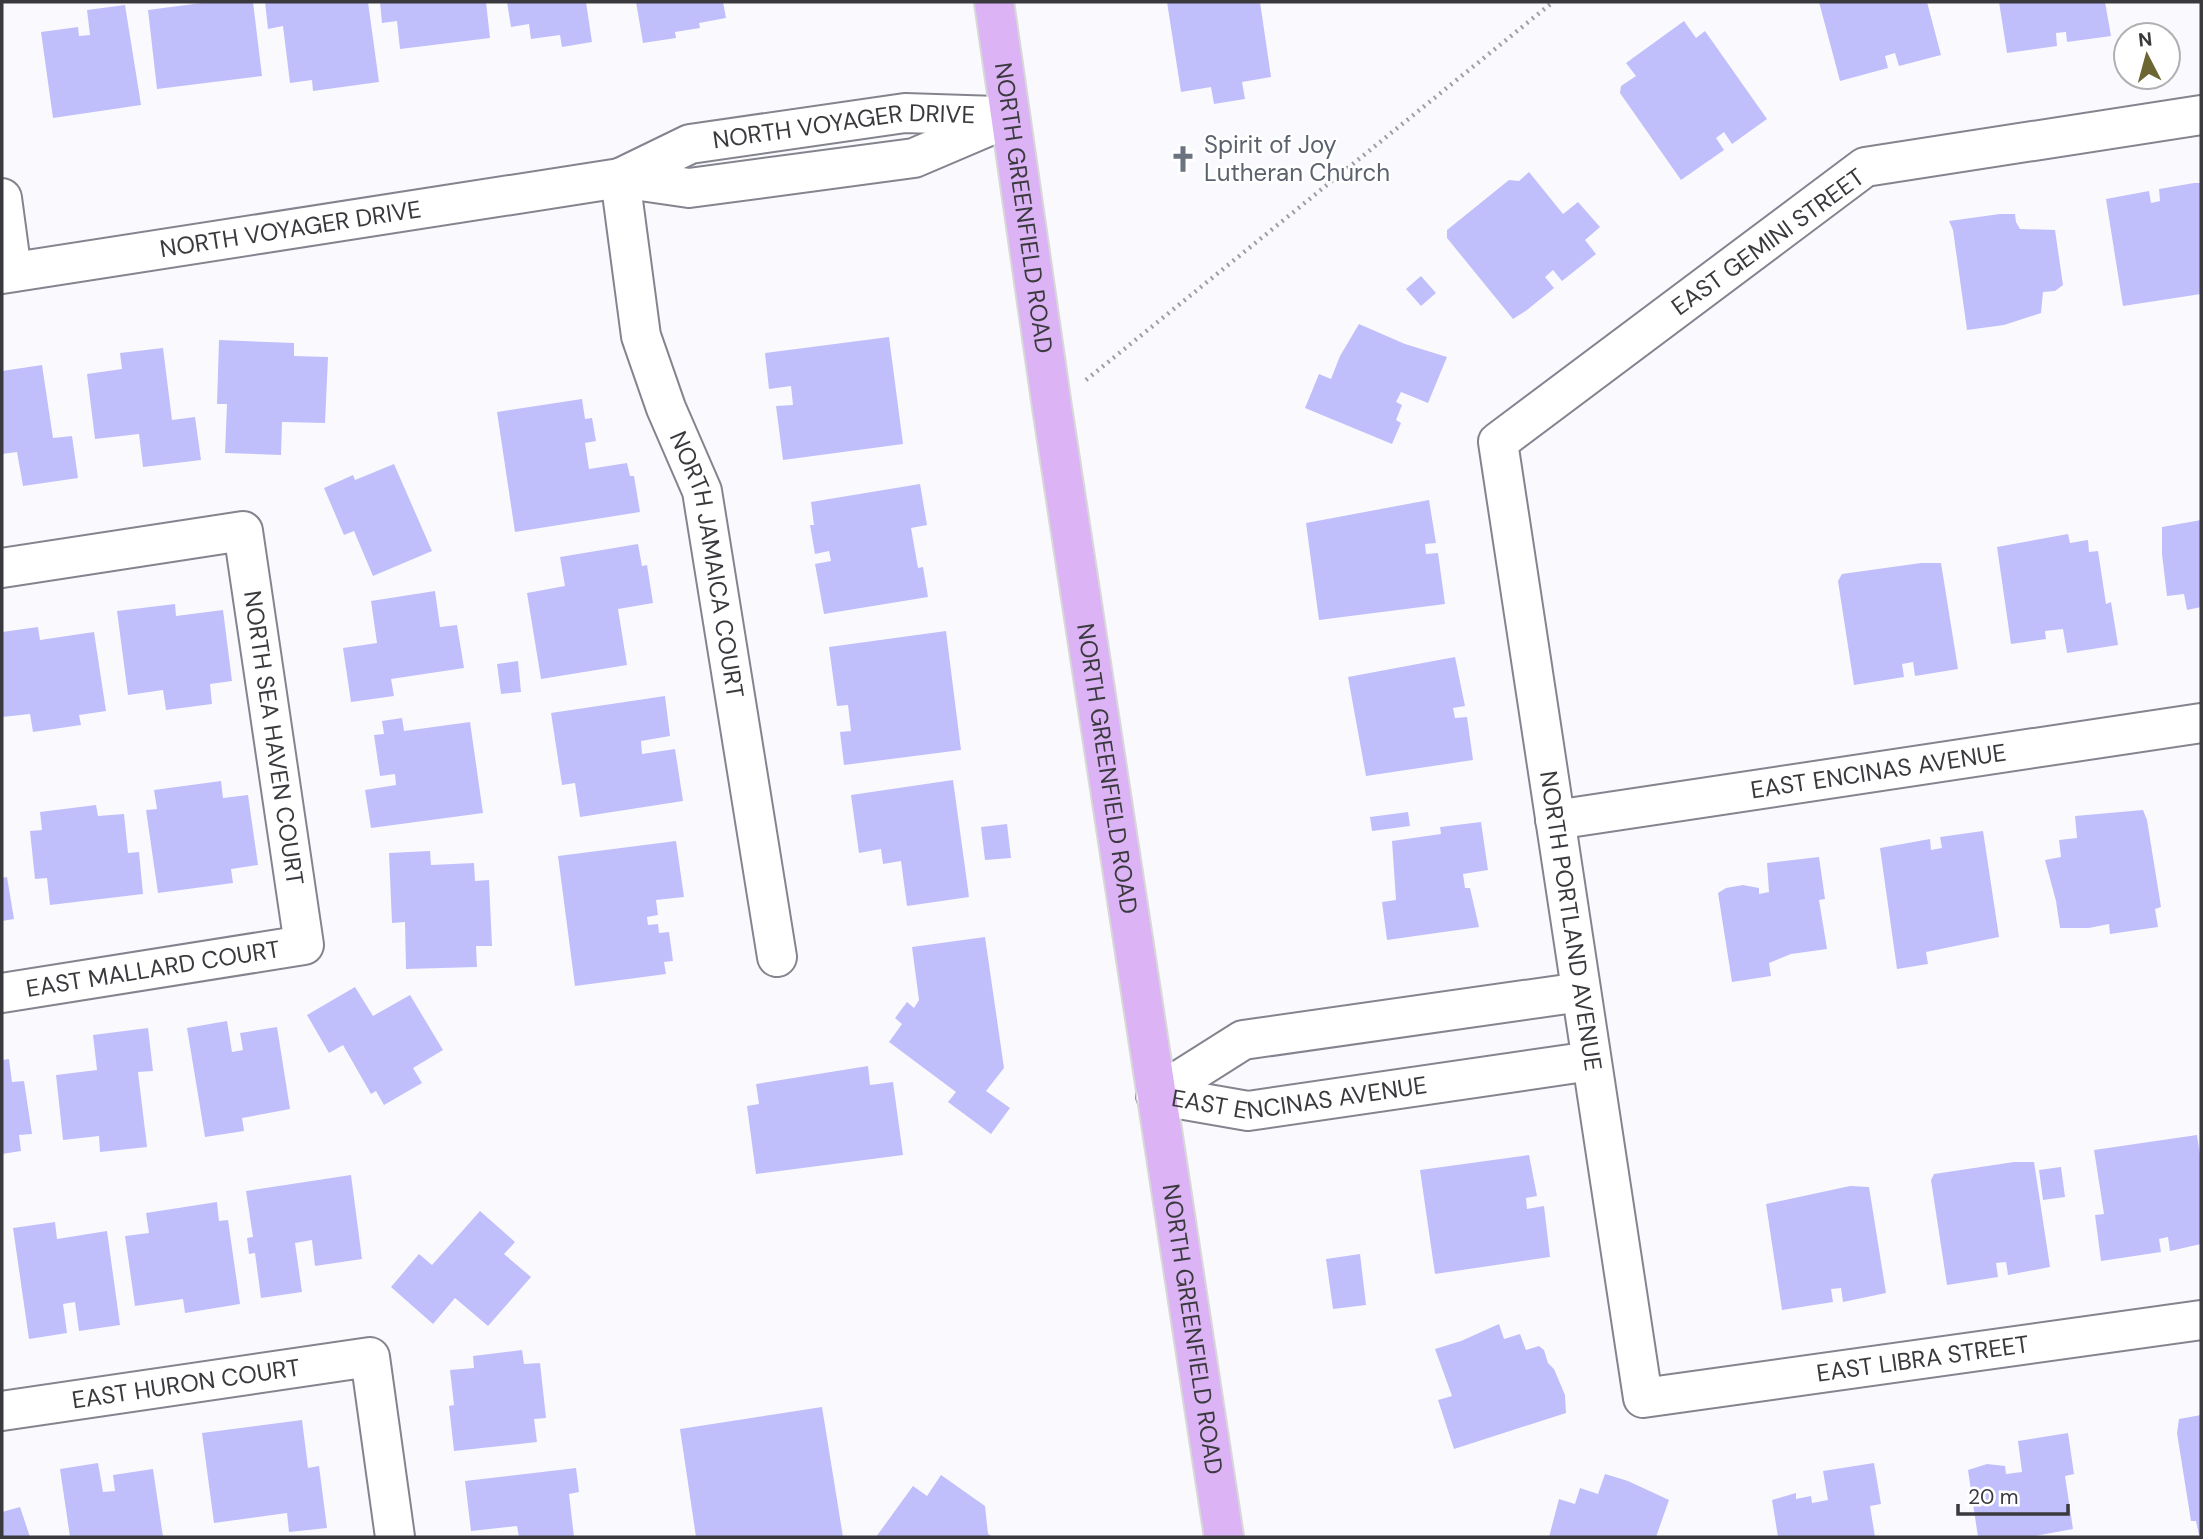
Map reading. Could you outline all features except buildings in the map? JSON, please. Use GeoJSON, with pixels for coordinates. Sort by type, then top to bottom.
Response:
{"type":"FeatureCollection","features":[{"type":"Feature","properties":{"kind":"main road","name":"NORTH GREENFIELD ROAD"},"geometry":{"type":"LineString","coordinates":[[994,2],[1052,407],[1224,1537]]}},
{"type":"Feature","properties":{"kind":"street","name":"NORTH VOYAGER DRIVE"},"geometry":{"type":"LineString","coordinates":[[7,273],[620,178],[690,144],[905,113],[1010,117]]}},
{"type":"Feature","properties":{"kind":"street","name":"EAST GEMINI STREET"},"geometry":{"type":"LineString","coordinates":[[1498,442],[1865,167],[2201,115]]}},
{"type":"Feature","properties":{"kind":"street","name":"NORTH JAMAICA COURT"},"geometry":{"type":"LineString","coordinates":[[620,178],[641,335],[666,408],[702,491],[777,957]]}},
{"type":"Feature","properties":{"kind":"street"},"geometry":{"type":"LineString","coordinates":[[2,198],[7,273]]}},
{"type":"Feature","properties":{"kind":"street","name":"NORTH PORTLAND AVENUE"},"geometry":{"type":"LineString","coordinates":[[1498,442],[1643,1398]]}},
{"type":"Feature","properties":{"kind":"street","name":"NORTH SEA HAVEN COURT"},"geometry":{"type":"LineString","coordinates":[[2,568],[243,531],[304,945]]}},
{"type":"Feature","properties":{"kind":"street","name":"EAST ENCINAS AVENUE"},"geometry":{"type":"LineString","coordinates":[[1555,820],[2201,723]]}},
{"type":"Feature","properties":{"kind":"street","name":"EAST MALLARD COURT"},"geometry":{"type":"LineString","coordinates":[[2,993],[304,945]]}},
{"type":"Feature","properties":{"kind":"street","name":"EAST ENCINAS AVENUE"},"geometry":{"type":"LineString","coordinates":[[1156,1096],[1243,1040],[1581,992]]}},
{"type":"Feature","properties":{"kind":"street","name":"EAST ENCINAS AVENUE"},"geometry":{"type":"LineString","coordinates":[[1156,1096],[1248,1111],[1591,1061]]}},
{"type":"Feature","properties":{"kind":"street","name":"EAST LIBRA STREET"},"geometry":{"type":"LineString","coordinates":[[1643,1398],[2201,1320]]}},
{"type":"Feature","properties":{"kind":"street","name":"EAST HURON COURT"},"geometry":{"type":"LineString","coordinates":[[2,1411],[370,1357],[395,1537]]}},
{"type":"Feature","properties":{"kind":"path"},"geometry":{"type":"LineString","coordinates":[[1052,407],[1553,2]]}},
{"type":"Feature","properties":{"kind":"place","name":"Spirit of Joy Lutheran Church"},"geometry":{"type":"Point","coordinates":[1183,159]}}]}
